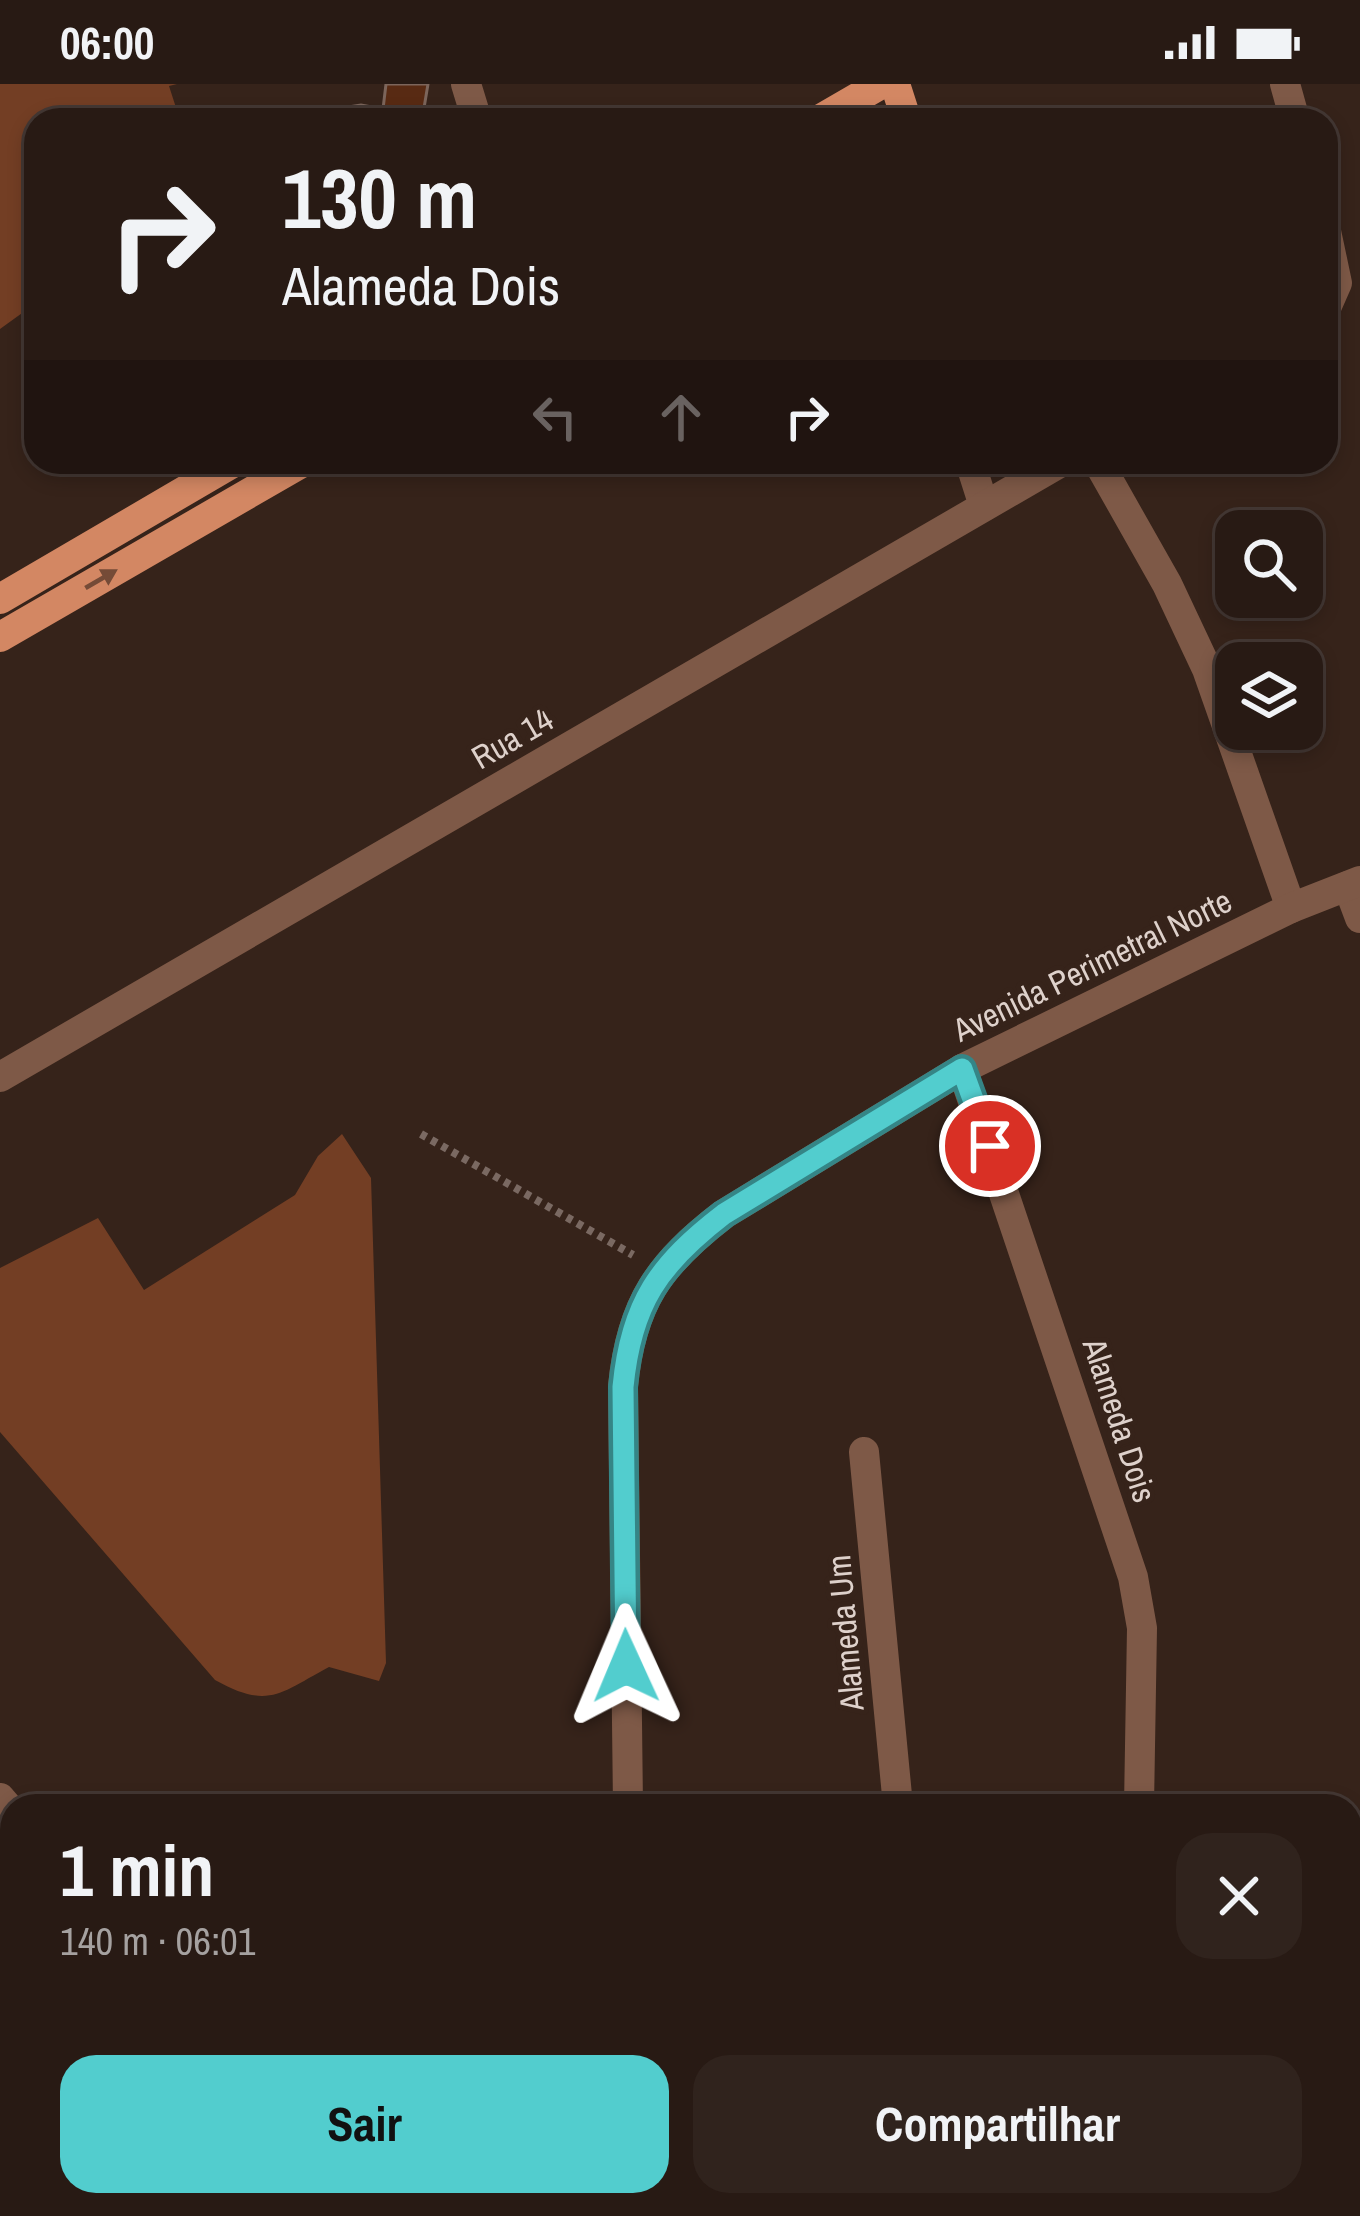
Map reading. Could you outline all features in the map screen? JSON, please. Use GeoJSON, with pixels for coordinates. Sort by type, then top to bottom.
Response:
{"type":"FeatureCollection","features":[{"type":"Feature","properties":{"kind":"main road"},"geometry":{"type":"LineString","coordinates":[[0,599],[214,474]]}},
{"type":"Feature","properties":{"kind":"main road"},"geometry":{"type":"LineString","coordinates":[[0,637],[282,474]]}},
{"type":"Feature","properties":{"kind":"street"},"geometry":{"type":"LineString","coordinates":[[974,474],[984,506]]}},
{"type":"Feature","properties":{"kind":"street","name":"Rua 14"},"geometry":{"type":"LineString","coordinates":[[0,1077],[984,506],[1017,474]]}},
{"type":"Feature","properties":{"kind":"street"},"geometry":{"type":"LineString","coordinates":[[1105,474],[1208,669],[1291,908]]}},
{"type":"Feature","properties":{"kind":"street"},"geometry":{"type":"LineString","coordinates":[[1354,884],[1360,918]]}},
{"type":"Feature","properties":{"kind":"street","name":"Avenida Perimetral Norte"},"geometry":{"type":"LineString","coordinates":[[628,1794],[623,1387],[627,1346],[639,1308],[661,1271],[688,1241],[724,1214],[962,1069],[1291,908],[1354,884]]}},
{"type":"Feature","properties":{"kind":"street","name":"Alameda Dois"},"geometry":{"type":"LineString","coordinates":[[962,1069],[1133,1576],[1142,1628],[1139,1794]]}},
{"type":"Feature","properties":{"kind":"street","name":"Alameda Um"},"geometry":{"type":"LineString","coordinates":[[864,1452],[897,1794]]}},
{"type":"Feature","properties":{"kind":"path"},"geometry":{"type":"LineString","coordinates":[[422,1134],[661,1271]]}},
{"type":"Feature","properties":{"kind":"shaded area"},"geometry":{"type":"Polygon","coordinates":[[[0,84],[177,84],[169,86],[176,108],[24,108],[24,312],[0,329],[0,84]]]}},
{"type":"Feature","properties":{"kind":"shaded area"},"geometry":{"type":"Polygon","coordinates":[[[342,1134],[371,1178],[386,1663],[379,1681],[329,1667],[286,1690],[249,1694],[215,1680],[0,1432],[0,1268],[98,1218],[144,1290],[295,1195],[318,1156],[342,1134]]]}},
{"type":"Feature","properties":{"kind":"building"},"geometry":{"type":"Polygon","coordinates":[[[386,84],[428,84],[424,108],[383,108],[386,84]]]}},
{"type":"Feature","properties":{"kind":"route"},"geometry":{"type":"LineString","coordinates":[[626,1666],[623,1387],[627,1346],[639,1308],[661,1271],[688,1241],[724,1214],[962,1069],[990,1146]]}}]}
